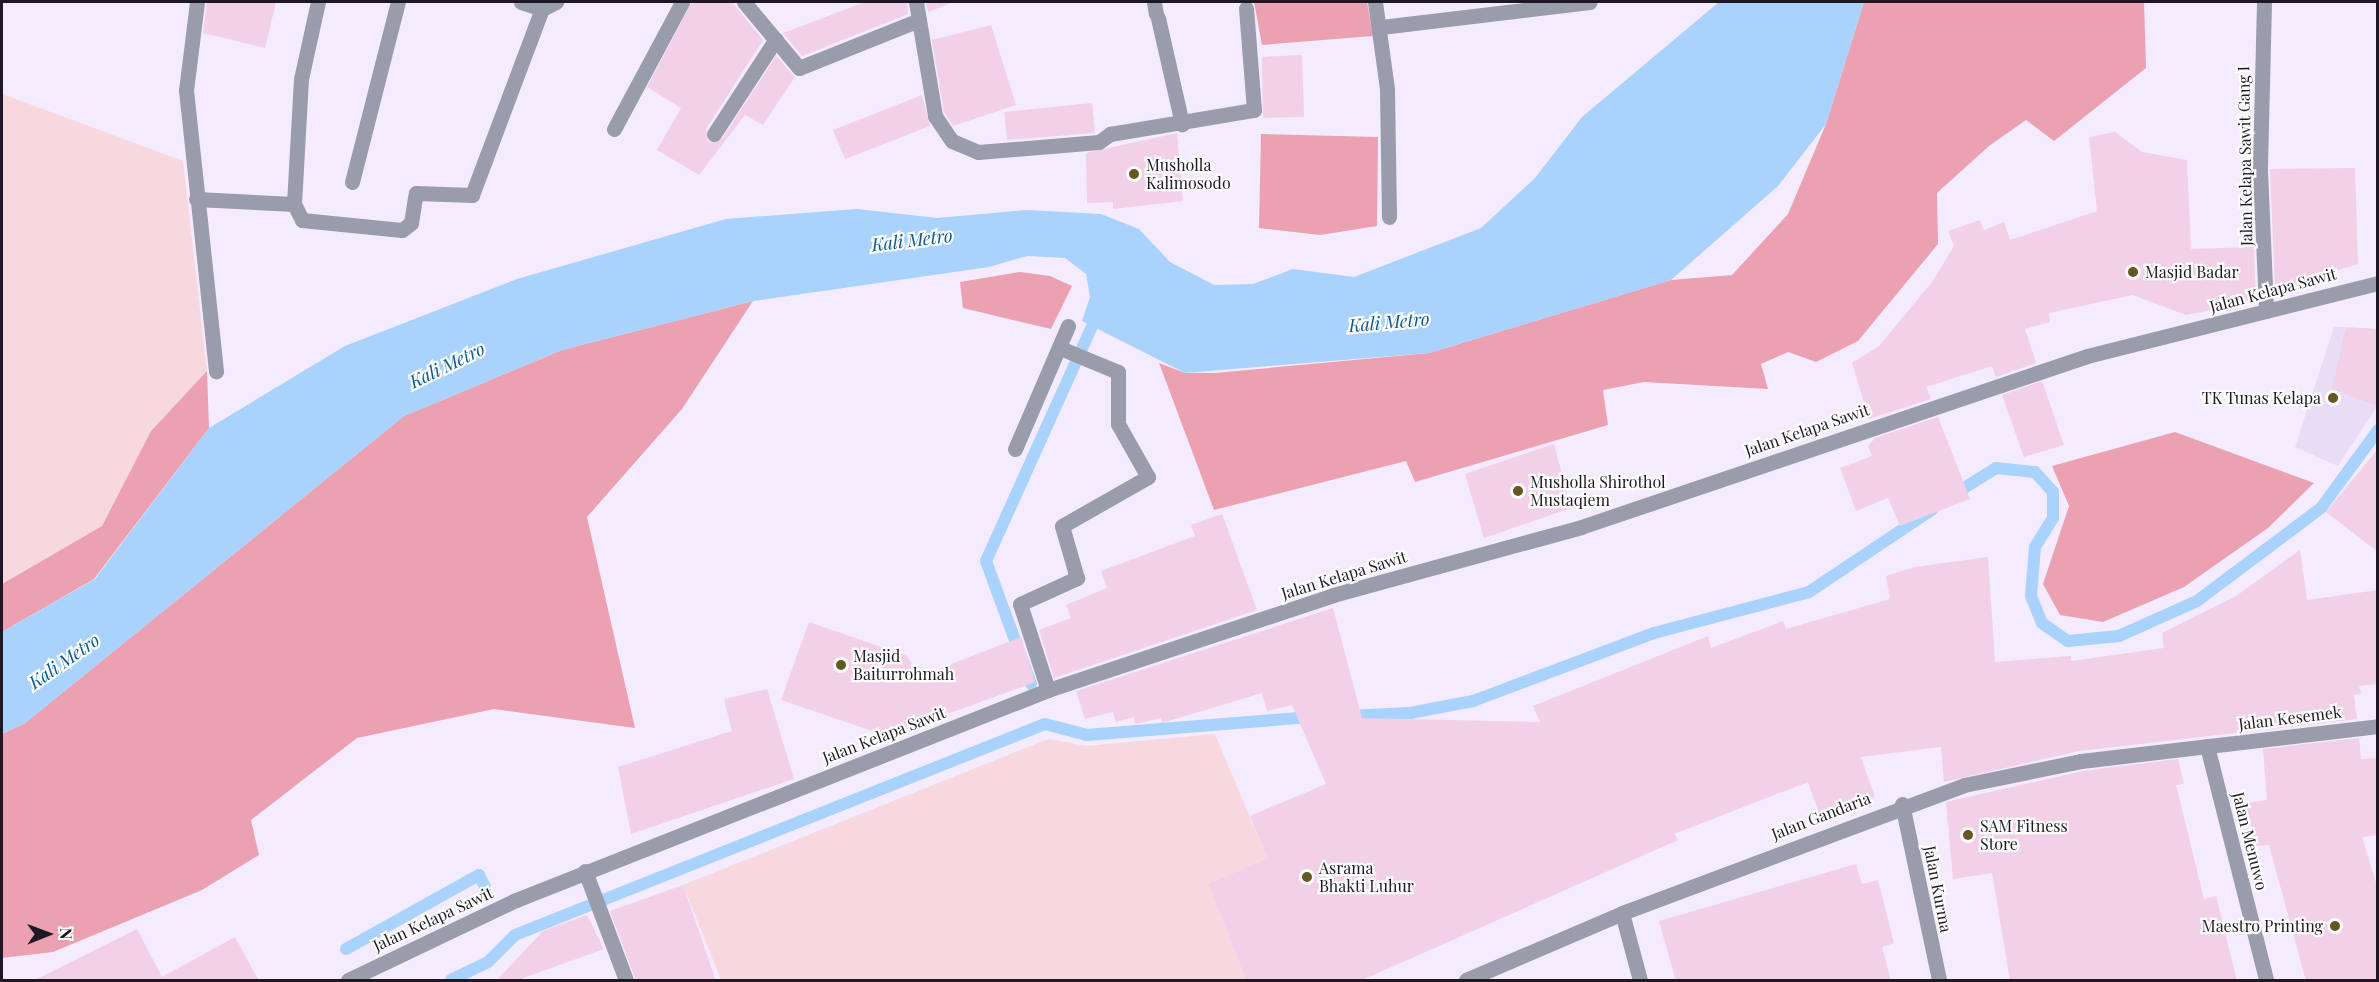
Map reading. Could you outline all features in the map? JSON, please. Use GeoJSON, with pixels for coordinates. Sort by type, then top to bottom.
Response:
{"type":"FeatureCollection","features":[{"type":"Feature","properties":{"kind":"street"},"geometry":{"type":"LineString","coordinates":[[196,2],[186,90],[216,371]]}},
{"type":"Feature","properties":{"kind":"street"},"geometry":{"type":"LineString","coordinates":[[318,2],[301,79],[294,204],[302,220],[402,230],[411,223],[416,193],[472,195],[542,9],[556,2]]}},
{"type":"Feature","properties":{"kind":"street"},"geometry":{"type":"LineString","coordinates":[[352,182],[398,2]]}},
{"type":"Feature","properties":{"kind":"street"},"geometry":{"type":"LineString","coordinates":[[521,2],[542,9]]}},
{"type":"Feature","properties":{"kind":"street"},"geometry":{"type":"LineString","coordinates":[[614,129],[682,2]]}},
{"type":"Feature","properties":{"kind":"street"},"geometry":{"type":"LineString","coordinates":[[744,2],[799,68],[919,20]]}},
{"type":"Feature","properties":{"kind":"street"},"geometry":{"type":"LineString","coordinates":[[916,2],[935,116],[963,149],[1019,153],[1254,110],[1246,8]]}},
{"type":"Feature","properties":{"kind":"street"},"geometry":{"type":"LineString","coordinates":[[1375,2],[1381,27],[1389,217]]}},
{"type":"Feature","properties":{"kind":"street"},"geometry":{"type":"LineString","coordinates":[[1381,27],[1590,2]]}},
{"type":"Feature","properties":{"kind":"street","name":"Jalan Kelapa Sawit Gang I"},"geometry":{"type":"LineString","coordinates":[[2264,2],[2260,171],[2266,311]]}},
{"type":"Feature","properties":{"kind":"street"},"geometry":{"type":"LineString","coordinates":[[1156,11],[1182,124]]}},
{"type":"Feature","properties":{"kind":"street"},"geometry":{"type":"LineString","coordinates":[[714,134],[776,39]]}},
{"type":"Feature","properties":{"kind":"street"},"geometry":{"type":"LineString","coordinates":[[196,199],[294,204]]}},
{"type":"Feature","properties":{"kind":"street","name":"Jalan Kelapa Sawit"},"geometry":{"type":"LineString","coordinates":[[348,981],[587,878],[1048,690],[1333,596],[1581,527],[2087,356],[2378,282]]}},
{"type":"Feature","properties":{"kind":"street"},"geometry":{"type":"LineString","coordinates":[[1015,449],[1068,326]]}},
{"type":"Feature","properties":{"kind":"street"},"geometry":{"type":"LineString","coordinates":[[1048,690],[1020,604],[1077,578],[1062,526],[1148,477],[1118,424],[1120,375],[1060,348]]}},
{"type":"Feature","properties":{"kind":"street","name":"Jalan Kesemek"},"geometry":{"type":"LineString","coordinates":[[2207,746],[2378,726]]}},
{"type":"Feature","properties":{"kind":"street","name":"Jalan Gandaria"},"geometry":{"type":"LineString","coordinates":[[1466,981],[1622,912],[1902,804],[2016,774],[2207,746]]}},
{"type":"Feature","properties":{"kind":"street","name":"Jalan Menuwo"},"geometry":{"type":"LineString","coordinates":[[2207,746],[2266,981]]}},
{"type":"Feature","properties":{"kind":"street","name":"Jalan Kurma"},"geometry":{"type":"LineString","coordinates":[[1902,804],[1939,981]]}},
{"type":"Feature","properties":{"kind":"street"},"geometry":{"type":"LineString","coordinates":[[587,878],[626,981]]}},
{"type":"Feature","properties":{"kind":"street"},"geometry":{"type":"LineString","coordinates":[[1622,912],[1640,981]]}},
{"type":"Feature","properties":{"kind":"shaded area"},"geometry":{"type":"Polygon","coordinates":[[[1254,2],[1367,2],[1373,36],[1262,45],[1254,2]]]}},
{"type":"Feature","properties":{"kind":"shaded area"},"geometry":{"type":"Polygon","coordinates":[[[1864,2],[2144,2],[2146,68],[2054,141],[2026,120],[1989,146],[1937,193],[1938,244],[1858,341],[1816,362],[1788,352],[1761,364],[1768,389],[1644,382],[1603,390],[1608,425],[1415,482],[1406,461],[1214,510],[1159,363],[1185,373],[1215,373],[1429,353],[1671,280],[1732,275],[1788,214],[1826,124],[1864,2]]]}},
{"type":"Feature","properties":{"kind":"shaded area"},"geometry":{"type":"Polygon","coordinates":[[[2,94],[183,161],[207,371],[151,431],[102,526],[2,584],[2,94]]]}},
{"type":"Feature","properties":{"kind":"shaded area"},"geometry":{"type":"Polygon","coordinates":[[[1261,134],[1378,137],[1377,226],[1320,235],[1259,228],[1261,134]]]}},
{"type":"Feature","properties":{"kind":"shaded area"},"geometry":{"type":"Polygon","coordinates":[[[1020,272],[1050,276],[1072,286],[1051,329],[963,308],[960,282],[1020,272]]]}},
{"type":"Feature","properties":{"kind":"shaded area"},"geometry":{"type":"Polygon","coordinates":[[[753,301],[682,409],[587,517],[635,728],[494,709],[357,738],[251,820],[259,855],[202,890],[53,952],[2,958],[2,734],[25,723],[404,416],[562,350],[753,301]]]}},
{"type":"Feature","properties":{"kind":"shaded area","name":"TK Tunas Kelapa"},"geometry":{"type":"Polygon","coordinates":[[[2334,327],[2346,327],[2333,389],[2377,407],[2338,466],[2295,447],[2334,327]]]}},
{"type":"Feature","properties":{"kind":"shaded area"},"geometry":{"type":"Polygon","coordinates":[[[207,371],[209,428],[94,579],[2,632],[2,584],[102,526],[151,431],[207,371]]]}},
{"type":"Feature","properties":{"kind":"shaded area"},"geometry":{"type":"Polygon","coordinates":[[[2175,432],[2314,483],[2268,528],[2184,587],[2103,622],[2060,615],[2043,584],[2069,506],[2052,466],[2175,432]]]}},
{"type":"Feature","properties":{"kind":"shaded area"},"geometry":{"type":"Polygon","coordinates":[[[1215,734],[1267,858],[1208,884],[1247,980],[721,980],[683,885],[1048,739],[1086,746],[1215,734]]]}},
{"type":"Feature","properties":{"kind":"water","name":"Kali Metro"},"geometry":{"type":"Polygon","coordinates":[[[1719,2],[1864,2],[1826,124],[1778,186],[1671,280],[1429,353],[1185,373],[1082,321],[1090,297],[1086,274],[1065,258],[1027,256],[989,267],[753,301],[562,350],[404,416],[25,723],[2,734],[2,632],[95,579],[209,428],[345,346],[517,279],[726,219],[857,209],[937,218],[1027,210],[1101,214],[1139,229],[1170,262],[1214,285],[1253,284],[1293,269],[1354,277],[1481,228],[1535,178],[1582,117],[1719,2]]]}},
{"type":"Feature","properties":{"kind":"building"},"geometry":{"type":"Polygon","coordinates":[[[207,2],[276,2],[265,48],[203,33],[207,2]]]}},
{"type":"Feature","properties":{"kind":"building"},"geometry":{"type":"Polygon","coordinates":[[[692,2],[732,2],[763,40],[706,129],[708,142],[722,139],[776,56],[795,77],[763,125],[745,115],[699,175],[657,150],[681,108],[647,87],[692,2]]]}},
{"type":"Feature","properties":{"kind":"building"},"geometry":{"type":"Polygon","coordinates":[[[865,2],[907,2],[908,14],[802,56],[783,33],[865,2]]]}},
{"type":"Feature","properties":{"kind":"building"},"geometry":{"type":"Polygon","coordinates":[[[926,2],[948,2],[949,4],[928,12],[926,2]]]}},
{"type":"Feature","properties":{"kind":"building"},"geometry":{"type":"Polygon","coordinates":[[[991,25],[1016,105],[953,126],[944,112],[932,40],[991,25]]]}},
{"type":"Feature","properties":{"kind":"building"},"geometry":{"type":"Polygon","coordinates":[[[1302,55],[1304,117],[1263,118],[1262,57],[1302,55]]]}},
{"type":"Feature","properties":{"kind":"building"},"geometry":{"type":"Polygon","coordinates":[[[922,95],[930,126],[845,159],[833,130],[922,95]]]}},
{"type":"Feature","properties":{"kind":"building"},"geometry":{"type":"Polygon","coordinates":[[[1092,103],[1095,133],[1007,140],[1004,112],[1092,103]]]}},
{"type":"Feature","properties":{"kind":"building"},"geometry":{"type":"Polygon","coordinates":[[[2115,132],[2142,152],[2187,160],[2191,249],[2254,247],[2256,301],[2186,315],[2133,295],[2049,313],[2050,322],[2025,329],[2036,363],[1996,377],[1992,366],[1926,387],[1931,399],[1869,419],[1852,363],[1879,346],[1932,282],[1954,246],[1948,231],[1980,220],[1984,230],[2004,222],[2010,240],[2097,211],[2089,137],[2115,132]]]}},
{"type":"Feature","properties":{"kind":"building","name":"Musholla Kalimosodo"},"geometry":{"type":"Polygon","coordinates":[[[1177,133],[1183,201],[1113,209],[1113,202],[1087,203],[1086,153],[1177,133]]]}},
{"type":"Feature","properties":{"kind":"building"},"geometry":{"type":"Polygon","coordinates":[[[2355,168],[2358,264],[2275,290],[2270,169],[2355,168]]]}},
{"type":"Feature","properties":{"kind":"building"},"geometry":{"type":"Polygon","coordinates":[[[2346,327],[2378,329],[2378,407],[2332,389],[2346,327]]]}},
{"type":"Feature","properties":{"kind":"building"},"geometry":{"type":"Polygon","coordinates":[[[2042,381],[2064,445],[2024,457],[2002,395],[2042,381]]]}},
{"type":"Feature","properties":{"kind":"building"},"geometry":{"type":"Polygon","coordinates":[[[1938,417],[1970,499],[1900,526],[1888,498],[1856,511],[1840,468],[1872,456],[1868,446],[1875,438],[1938,417]]]}},
{"type":"Feature","properties":{"kind":"building","name":"Musholla Shirothol Mustaqiem"},"geometry":{"type":"Polygon","coordinates":[[[1554,444],[1571,508],[1484,538],[1465,474],[1554,444]]]}},
{"type":"Feature","properties":{"kind":"building"},"geometry":{"type":"Polygon","coordinates":[[[2378,449],[2378,552],[2326,512],[2378,449]]]}},
{"type":"Feature","properties":{"kind":"building"},"geometry":{"type":"Polygon","coordinates":[[[1222,514],[1257,610],[1054,678],[1039,630],[1071,618],[1066,605],[1107,588],[1101,571],[1195,536],[1191,525],[1222,514]]]}},
{"type":"Feature","properties":{"kind":"building"},"geometry":{"type":"Polygon","coordinates":[[[2300,550],[2307,600],[2378,590],[2378,684],[2359,686],[2361,694],[2354,695],[2357,719],[2079,751],[1944,782],[1941,747],[1861,757],[1875,797],[1820,816],[1808,782],[1674,834],[1678,840],[1360,981],[1247,981],[1208,884],[1267,858],[1250,816],[1326,784],[1292,705],[1267,711],[1262,693],[1162,723],[1161,718],[1135,724],[1134,717],[1116,722],[1113,712],[1085,719],[1076,691],[1333,608],[1362,718],[1540,722],[1533,706],[1708,636],[1711,648],[1783,621],[1786,629],[1890,599],[1886,576],[1915,567],[1988,557],[1995,662],[2071,656],[2071,661],[2164,648],[2162,633],[2236,596],[2300,550]]]}},
{"type":"Feature","properties":{"kind":"building"},"geometry":{"type":"Polygon","coordinates":[[[809,622],[907,656],[920,676],[1021,637],[1035,682],[887,736],[781,700],[809,622]]]}},
{"type":"Feature","properties":{"kind":"building"},"geometry":{"type":"Polygon","coordinates":[[[767,689],[794,779],[631,834],[618,767],[732,731],[724,699],[767,689]]]}},
{"type":"Feature","properties":{"kind":"building"},"geometry":{"type":"Polygon","coordinates":[[[2359,738],[2361,759],[2378,758],[2378,835],[2362,837],[2378,889],[2378,981],[2306,981],[2269,845],[2256,846],[2246,803],[2267,800],[2263,749],[2359,738]]]}},
{"type":"Feature","properties":{"kind":"building"},"geometry":{"type":"Polygon","coordinates":[[[2178,759],[2184,784],[2176,785],[2204,899],[2216,896],[2237,981],[2010,981],[1992,873],[1953,879],[1946,802],[2083,771],[2178,759]]]}},
{"type":"Feature","properties":{"kind":"building"},"geometry":{"type":"Polygon","coordinates":[[[1856,864],[1862,884],[1878,880],[1894,943],[1882,947],[1891,981],[1676,981],[1659,921],[1856,864]]]}},
{"type":"Feature","properties":{"kind":"building"},"geometry":{"type":"Polygon","coordinates":[[[683,885],[716,981],[636,981],[610,911],[683,885]]]}},
{"type":"Feature","properties":{"kind":"building"},"geometry":{"type":"Polygon","coordinates":[[[587,915],[604,949],[515,981],[496,981],[543,931],[587,915]]]}},
{"type":"Feature","properties":{"kind":"building"},"geometry":{"type":"Polygon","coordinates":[[[137,929],[162,977],[235,937],[259,981],[33,981],[137,929]]]}},
{"type":"Feature","properties":{"kind":"waterway"},"geometry":{"type":"LineString","coordinates":[[1031,684],[986,561],[1098,313]]}},
{"type":"Feature","properties":{"kind":"waterway"},"geometry":{"type":"LineString","coordinates":[[1953,495],[1996,468],[2035,472],[2053,492],[2053,518],[2035,547],[2031,596],[2042,623],[2068,641],[2119,636],[2197,601],[2321,508],[2378,430]]}},
{"type":"Feature","properties":{"kind":"waterway"},"geometry":{"type":"LineString","coordinates":[[1347,716],[1410,713],[1473,701],[1654,633],[1809,592],[1933,509]]}},
{"type":"Feature","properties":{"kind":"waterway"},"geometry":{"type":"LineString","coordinates":[[451,980],[488,962],[515,935],[1045,724],[1087,735],[1312,717]]}},
{"type":"Feature","properties":{"kind":"waterway"},"geometry":{"type":"LineString","coordinates":[[346,949],[479,875],[485,887]]}},
{"type":"Feature","properties":{"kind":"place","name":"Musholla Kalimosodo"},"geometry":{"type":"Point","coordinates":[1134,174]}},
{"type":"Feature","properties":{"kind":"place","name":"Masjid Badar"},"geometry":{"type":"Point","coordinates":[2133,272]}},
{"type":"Feature","properties":{"kind":"place","name":"TK Tunas Kelapa"},"geometry":{"type":"Point","coordinates":[2333,398]}},
{"type":"Feature","properties":{"kind":"place","name":"Musholla Shirothol Mustaqiem"},"geometry":{"type":"Point","coordinates":[1518,491]}},
{"type":"Feature","properties":{"kind":"place","name":"Masjid Baiturrohmah"},"geometry":{"type":"Point","coordinates":[841,665]}},
{"type":"Feature","properties":{"kind":"place","name":"SAM Fitness Store"},"geometry":{"type":"Point","coordinates":[1968,835]}},
{"type":"Feature","properties":{"kind":"place","name":"Asrama Bhakti Luhur"},"geometry":{"type":"Point","coordinates":[1307,877]}},
{"type":"Feature","properties":{"kind":"place","name":"Maestro Printing"},"geometry":{"type":"Point","coordinates":[2335,926]}}]}
